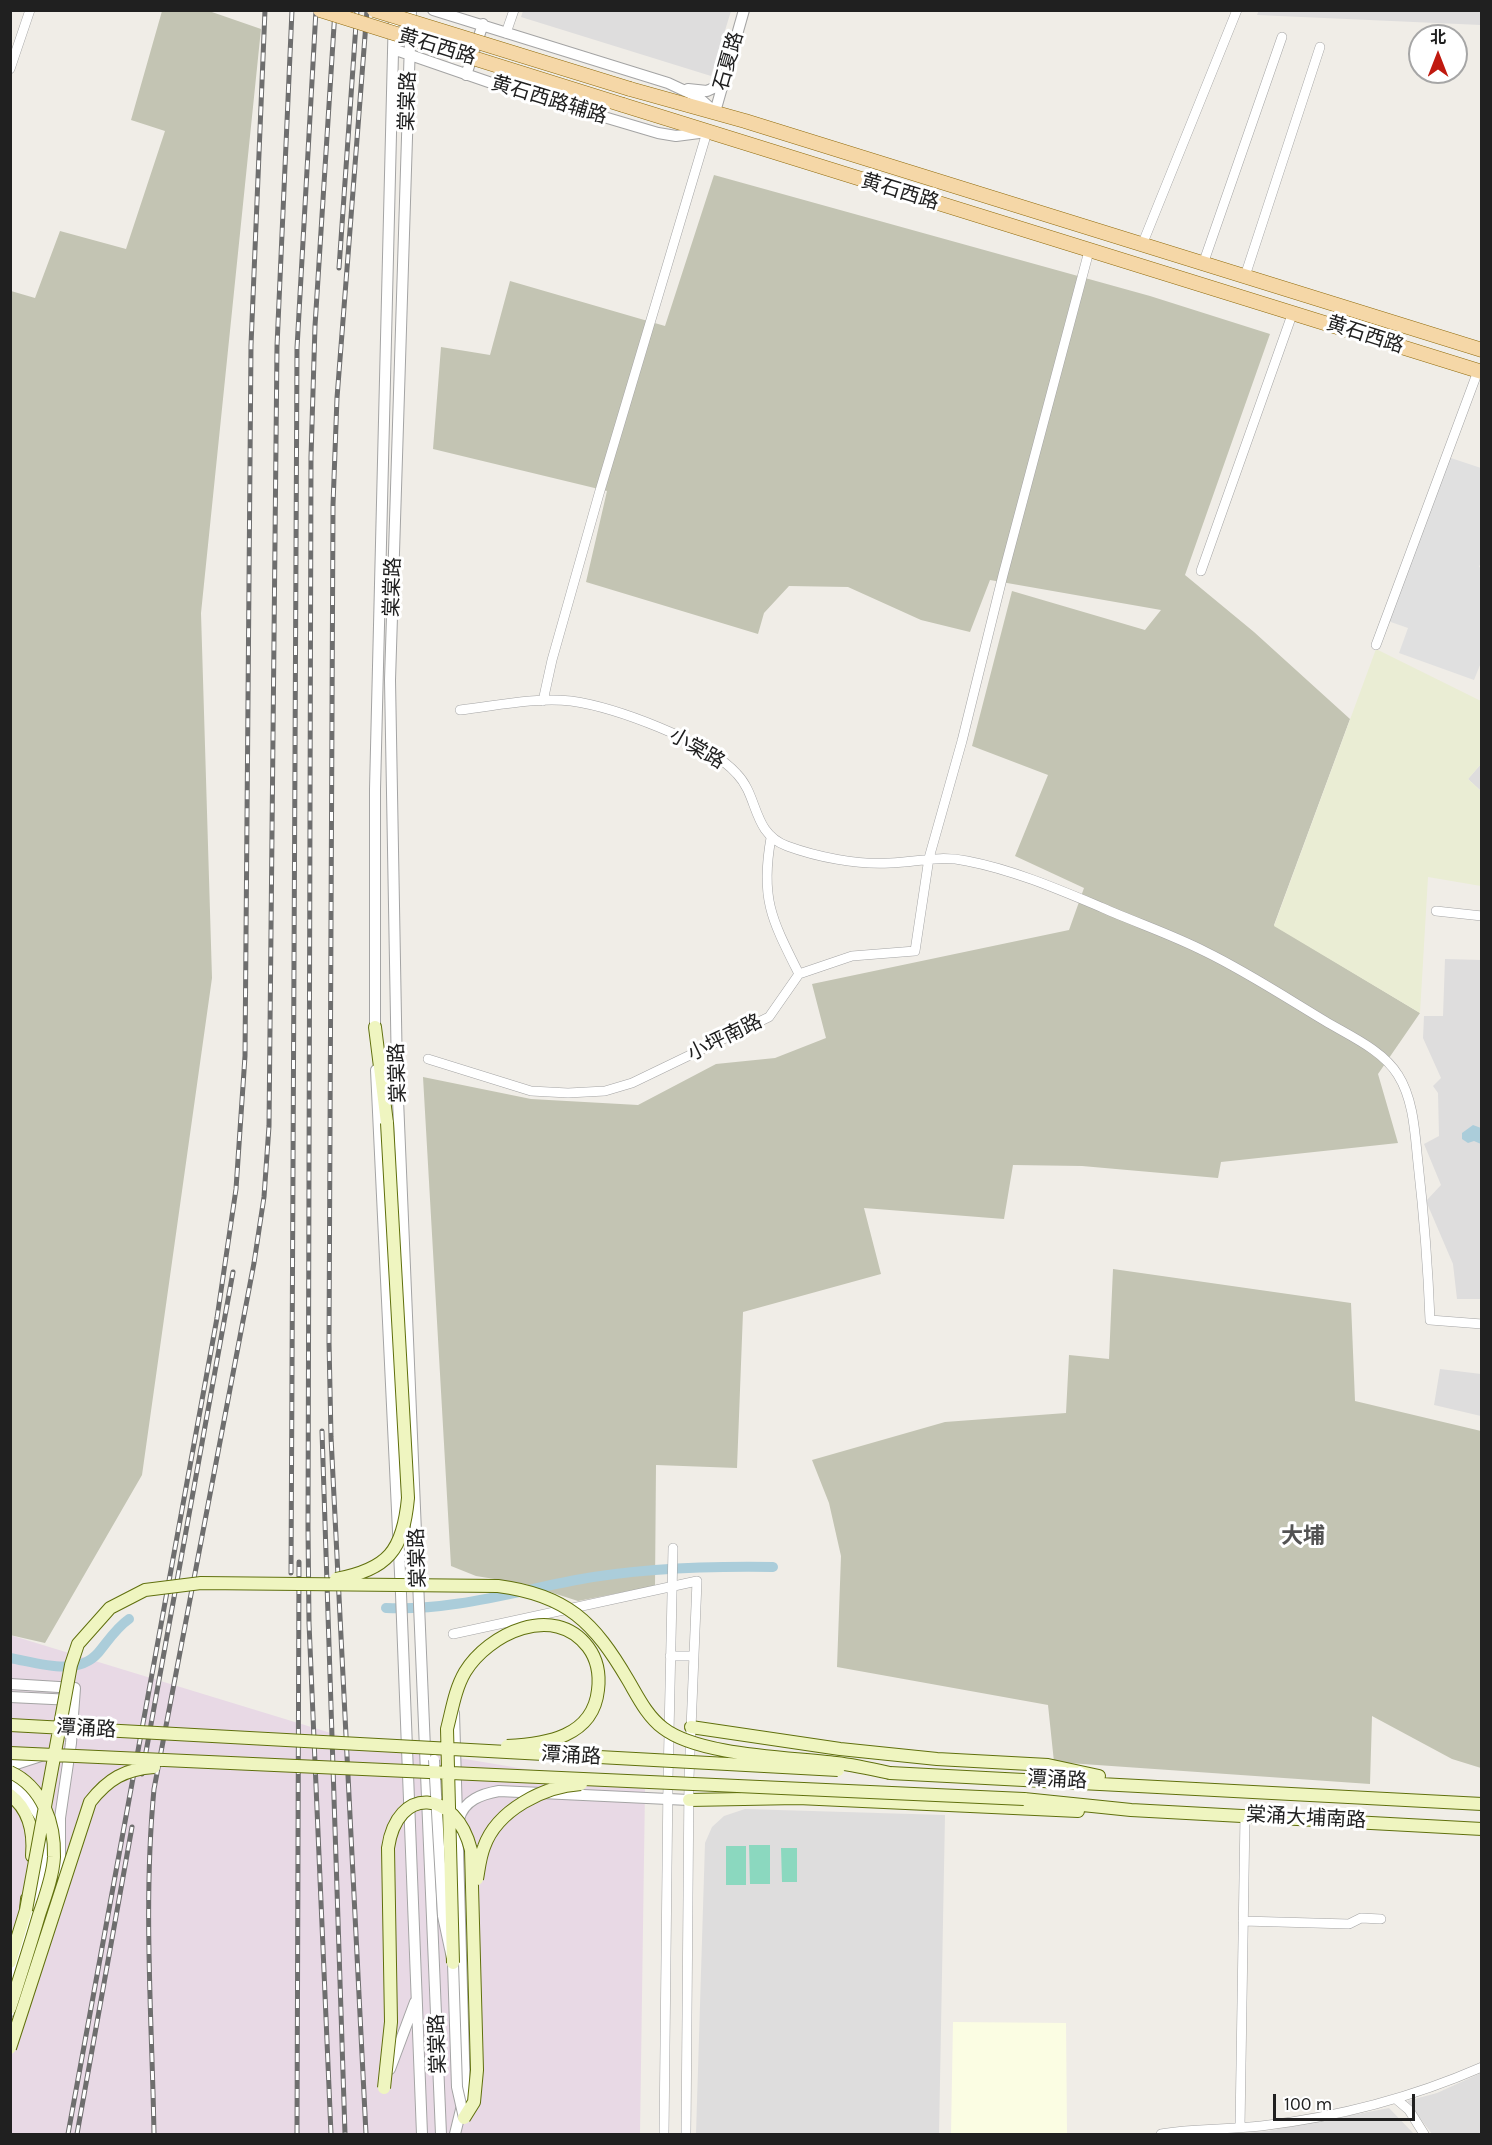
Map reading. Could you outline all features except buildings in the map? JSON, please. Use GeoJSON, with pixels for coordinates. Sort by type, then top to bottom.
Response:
{"type":"FeatureCollection","features":[{"type":"Feature","properties":{"kind":"main road","name":"黄石西路"},"geometry":{"type":"LineString","coordinates":[[320,10],[1480,371]]}},
{"type":"Feature","properties":{"kind":"main road","name":"黄石西路"},"geometry":{"type":"LineString","coordinates":[[374,10],[630,89],[715,112],[1482,350]]}},
{"type":"Feature","properties":{"kind":"main road"},"geometry":{"type":"LineString","coordinates":[[305,1583],[360,1574],[383,1563],[397,1545],[406,1516],[408,1498],[387,1123],[375,1027]]}},
{"type":"Feature","properties":{"kind":"main road"},"geometry":{"type":"LineString","coordinates":[[10,1962],[26,1910],[66,1685],[78,1644],[110,1608],[128,1597],[161,1587],[201,1583],[305,1583],[498,1586],[521,1589],[552,1598],[591,1625],[604,1641],[650,1716],[663,1728],[682,1739],[732,1750],[838,1763],[890,1773]]}},
{"type":"Feature","properties":{"kind":"main road"},"geometry":{"type":"LineString","coordinates":[[453,1963],[447,1729],[464,1674],[475,1658],[500,1636],[521,1628],[544,1625],[572,1633],[587,1646],[597,1662],[598,1696],[591,1713],[577,1729],[546,1743],[462,1750]]}},
{"type":"Feature","properties":{"kind":"main road","name":"潭涌路"},"geometry":{"type":"LineString","coordinates":[[10,1725],[1132,1784]]}},
{"type":"Feature","properties":{"kind":"main road"},"geometry":{"type":"LineString","coordinates":[[691,1727],[840,1749],[926,1758],[1048,1765],[1132,1784]]}},
{"type":"Feature","properties":{"kind":"main road","name":"潭涌路"},"geometry":{"type":"LineString","coordinates":[[10,1753],[1024,1799],[1131,1810]]}},
{"type":"Feature","properties":{"kind":"main road"},"geometry":{"type":"LineString","coordinates":[[10,2048],[90,1802],[114,1777],[127,1771],[205,1763]]}},
{"type":"Feature","properties":{"kind":"main road"},"geometry":{"type":"LineString","coordinates":[[10,1772],[29,1785],[42,1801],[51,1822],[54,1842],[54,1860],[46,1892],[10,2008]]}},
{"type":"Feature","properties":{"kind":"main road"},"geometry":{"type":"LineString","coordinates":[[472,1897],[484,1846],[504,1816],[521,1805],[556,1789],[574,1784],[630,1781]]}},
{"type":"Feature","properties":{"kind":"main road","name":"棠涌大埔南路"},"geometry":{"type":"LineString","coordinates":[[1132,1784],[1482,1804]]}},
{"type":"Feature","properties":{"kind":"main road"},"geometry":{"type":"LineString","coordinates":[[10,1795],[21,1805],[32,1831],[32,1860],[26,1910]]}},
{"type":"Feature","properties":{"kind":"main road"},"geometry":{"type":"LineString","coordinates":[[689,1800],[798,1798],[1056,1812],[1131,1810]]}},
{"type":"Feature","properties":{"kind":"main road"},"geometry":{"type":"LineString","coordinates":[[384,2088],[391,2022],[388,1848],[394,1823],[402,1814],[414,1806],[436,1803],[458,1817],[466,1830],[471,1850],[477,2070],[474,2102],[464,2118]]}},
{"type":"Feature","properties":{"kind":"main road","name":"棠涌大埔南路"},"geometry":{"type":"LineString","coordinates":[[1131,1810],[1482,1829]]}},
{"type":"Feature","properties":{"kind":"street"},"geometry":{"type":"LineString","coordinates":[[10,69],[30,10]]}},
{"type":"Feature","properties":{"kind":"street","name":"棠棠路"},"geometry":{"type":"LineString","coordinates":[[394,10],[375,789],[376,1110],[401,1594],[422,2134]]}},
{"type":"Feature","properties":{"kind":"street","name":"棠棠路"},"geometry":{"type":"LineString","coordinates":[[411,10],[390,680],[398,1075],[441,2134]]}},
{"type":"Feature","properties":{"kind":"street"},"geometry":{"type":"LineString","coordinates":[[434,10],[682,88],[707,91],[722,84]]}},
{"type":"Feature","properties":{"kind":"street"},"geometry":{"type":"LineString","coordinates":[[506,33],[514,10]]}},
{"type":"Feature","properties":{"kind":"street","name":"石夏路"},"geometry":{"type":"LineString","coordinates":[[715,112],[744,10]]}},
{"type":"Feature","properties":{"kind":"street"},"geometry":{"type":"LineString","coordinates":[[1142,245],[1237,10]]}},
{"type":"Feature","properties":{"kind":"street"},"geometry":{"type":"LineString","coordinates":[[466,75],[483,24]]}},
{"type":"Feature","properties":{"kind":"street"},"geometry":{"type":"LineString","coordinates":[[1203,264],[1282,37]]}},
{"type":"Feature","properties":{"kind":"street"},"geometry":{"type":"LineString","coordinates":[[1245,276],[1320,47]]}},
{"type":"Feature","properties":{"kind":"street","name":"黄石西路辅路"},"geometry":{"type":"LineString","coordinates":[[393,49],[466,75],[658,133],[676,136],[707,132]]}},
{"type":"Feature","properties":{"kind":"street"},"geometry":{"type":"LineString","coordinates":[[682,88],[698,97],[715,112]]}},
{"type":"Feature","properties":{"kind":"street"},"geometry":{"type":"LineString","coordinates":[[543,701],[552,660],[599,494],[707,132]]}},
{"type":"Feature","properties":{"kind":"street"},"geometry":{"type":"LineString","coordinates":[[1089,250],[1003,575],[962,741],[929,858],[915,951],[852,956],[800,974],[771,915],[766,892],[766,867],[771,838],[786,846],[846,859],[885,864],[929,858],[966,861],[1034,881],[1203,950],[1353,1038],[1388,1063],[1402,1084],[1414,1125],[1427,1244],[1430,1320],[1482,1324]]}},
{"type":"Feature","properties":{"kind":"street"},"geometry":{"type":"LineString","coordinates":[[1201,571],[1293,312]]}},
{"type":"Feature","properties":{"kind":"street"},"geometry":{"type":"LineString","coordinates":[[1376,645],[1480,371]]}},
{"type":"Feature","properties":{"kind":"street","name":"小棠路"},"geometry":{"type":"LineString","coordinates":[[460,710],[543,701],[571,701],[641,722],[708,751],[726,763],[740,777],[759,824],[771,838]]}},
{"type":"Feature","properties":{"kind":"street"},"geometry":{"type":"LineString","coordinates":[[1436,911],[1482,916]]}},
{"type":"Feature","properties":{"kind":"street","name":"小坪南路"},"geometry":{"type":"LineString","coordinates":[[428,1059],[531,1091],[568,1093],[605,1091],[632,1083],[769,1017],[800,974]]}},
{"type":"Feature","properties":{"kind":"street"},"geometry":{"type":"LineString","coordinates":[[664,2134],[667,1799],[673,1548]]}},
{"type":"Feature","properties":{"kind":"street"},"geometry":{"type":"LineString","coordinates":[[453,1634],[697,1581],[689,1800],[687,2134]]}},
{"type":"Feature","properties":{"kind":"street"},"geometry":{"type":"LineString","coordinates":[[670,1656],[693,1656]]}},
{"type":"Feature","properties":{"kind":"street"},"geometry":{"type":"LineString","coordinates":[[10,1684],[75,1688],[71,1743],[60,1818],[60,1860],[10,2029]]}},
{"type":"Feature","properties":{"kind":"street"},"geometry":{"type":"LineString","coordinates":[[13,1697],[74,1700]]}},
{"type":"Feature","properties":{"kind":"street"},"geometry":{"type":"LineString","coordinates":[[453,1704],[465,2093],[455,2134]]}},
{"type":"Feature","properties":{"kind":"street"},"geometry":{"type":"LineString","coordinates":[[425,1726],[434,1760],[442,1917],[453,1963],[457,2086],[464,2118],[462,2134]]}},
{"type":"Feature","properties":{"kind":"street"},"geometry":{"type":"LineString","coordinates":[[10,1766],[71,1743]]}},
{"type":"Feature","properties":{"kind":"street"},"geometry":{"type":"LineString","coordinates":[[10,1782],[20,1790],[46,1831],[47,1855],[10,1987]]}},
{"type":"Feature","properties":{"kind":"street"},"geometry":{"type":"LineString","coordinates":[[458,1843],[461,1810],[468,1803],[486,1793],[499,1791],[689,1800]]}},
{"type":"Feature","properties":{"kind":"street"},"geometry":{"type":"LineString","coordinates":[[1240,2127],[1245,1815]]}},
{"type":"Feature","properties":{"kind":"street"},"geometry":{"type":"LineString","coordinates":[[1243,1921],[1349,1924],[1361,1918],[1381,1918]]}},
{"type":"Feature","properties":{"kind":"street"},"geometry":{"type":"LineString","coordinates":[[384,2088],[395,2049],[416,1999]]}},
{"type":"Feature","properties":{"kind":"street"},"geometry":{"type":"LineString","coordinates":[[1161,2134],[1217,2131],[1309,2119],[1424,2091],[1482,2067]]}},
{"type":"Feature","properties":{"kind":"street"},"geometry":{"type":"LineString","coordinates":[[1396,2099],[1417,2120],[1424,2134]]}},
{"type":"Feature","properties":{"kind":"shaded area"},"geometry":{"type":"Polygon","coordinates":[[[731,10],[711,76],[521,17],[523,11],[731,10]]]}},
{"type":"Feature","properties":{"kind":"shaded area"},"geometry":{"type":"Polygon","coordinates":[[[1259,10],[1481,11],[1481,25],[1468,24],[1257,15],[1259,10]]]}},
{"type":"Feature","properties":{"kind":"shaded area"},"geometry":{"type":"Polygon","coordinates":[[[162,11],[209,11],[261,29],[201,613],[212,978],[142,1475],[45,1643],[10,1635],[11,291],[35,298],[60,231],[126,249],[165,131],[131,120],[162,11]]]}},
{"type":"Feature","properties":{"kind":"shaded area"},"geometry":{"type":"Polygon","coordinates":[[[714,175],[1150,296],[1270,334],[1185,575],[1254,632],[1350,719],[1274,925],[1420,1013],[1378,1074],[1398,1143],[1221,1162],[1218,1178],[1082,1166],[1013,1165],[1004,1219],[864,1208],[881,1274],[743,1312],[737,1468],[656,1465],[655,1586],[578,1601],[525,1584],[476,1576],[451,1566],[423,1077],[531,1099],[638,1105],[716,1064],[775,1058],[826,1038],[812,984],[1069,930],[1084,888],[1015,856],[1048,775],[972,746],[1012,591],[1145,630],[1161,610],[990,580],[970,632],[921,620],[848,587],[789,586],[764,613],[758,634],[586,582],[607,491],[433,449],[441,347],[490,355],[510,281],[665,326],[714,175]]]}},
{"type":"Feature","properties":{"kind":"shaded area"},"geometry":{"type":"Polygon","coordinates":[[[1445,456],[1481,468],[1482,559],[1479,567],[1482,568],[1482,660],[1474,680],[1399,653],[1408,628],[1385,620],[1445,456]]]}},
{"type":"Feature","properties":{"kind":"shaded area"},"geometry":{"type":"Polygon","coordinates":[[[1376,649],[1481,701],[1481,764],[1468,779],[1481,791],[1481,886],[1428,877],[1420,1013],[1274,926],[1376,649]]]}},
{"type":"Feature","properties":{"kind":"shaded area"},"geometry":{"type":"Polygon","coordinates":[[[1481,764],[1481,791],[1468,779],[1481,764]]]}},
{"type":"Feature","properties":{"kind":"shaded area"},"geometry":{"type":"Polygon","coordinates":[[[1445,959],[1481,960],[1481,1299],[1457,1299],[1453,1264],[1426,1201],[1441,1185],[1424,1144],[1439,1136],[1438,1093],[1433,1086],[1441,1078],[1423,1038],[1424,1016],[1443,1016],[1445,959]]]}},
{"type":"Feature","properties":{"kind":"shaded area"},"geometry":{"type":"Polygon","coordinates":[[[1113,1269],[1351,1303],[1355,1401],[1481,1431],[1481,1768],[1452,1759],[1372,1716],[1370,1784],[1054,1762],[1048,1705],[837,1667],[841,1556],[829,1503],[812,1460],[945,1422],[1066,1413],[1069,1355],[1109,1359],[1113,1269]]]}},
{"type":"Feature","properties":{"kind":"shaded area"},"geometry":{"type":"Polygon","coordinates":[[[1440,1369],[1481,1374],[1481,1416],[1434,1405],[1440,1369]]]}},
{"type":"Feature","properties":{"kind":"shaded area"},"geometry":{"type":"Polygon","coordinates":[[[10,1635],[357,1741],[645,1789],[640,2134],[11,2134],[10,1635]]]}},
{"type":"Feature","properties":{"kind":"shaded area"},"geometry":{"type":"Polygon","coordinates":[[[745,1809],[945,1815],[939,2134],[696,2134],[705,1843],[712,1827],[724,1816],[745,1809]]]}},
{"type":"Feature","properties":{"kind":"shaded area"},"geometry":{"type":"Polygon","coordinates":[[[953,2022],[1066,2023],[1067,2134],[951,2134],[953,2022]]]}},
{"type":"Feature","properties":{"kind":"shaded area"},"geometry":{"type":"Polygon","coordinates":[[[1481,2073],[1481,2134],[1432,2134],[1407,2101],[1437,2093],[1481,2073]]]}},
{"type":"Feature","properties":{"kind":"shaded area"},"geometry":{"type":"Polygon","coordinates":[[[1389,2108],[1414,2134],[1232,2134],[1268,2131],[1389,2108]]]}},
{"type":"Feature","properties":{"kind":"green space"},"geometry":{"type":"Polygon","coordinates":[[[749,1845],[770,1845],[770,1884],[750,1884],[749,1845]]]}},
{"type":"Feature","properties":{"kind":"green space"},"geometry":{"type":"Polygon","coordinates":[[[726,1846],[746,1846],[746,1885],[726,1885],[726,1846]]]}},
{"type":"Feature","properties":{"kind":"green space"},"geometry":{"type":"Polygon","coordinates":[[[781,1848],[797,1848],[797,1882],[782,1882],[781,1848]]]}},
{"type":"Feature","properties":{"kind":"water"},"geometry":{"type":"Polygon","coordinates":[[[1473,1125],[1481,1128],[1481,1144],[1474,1141],[1468,1143],[1462,1139],[1462,1133],[1473,1125]]]}},
{"type":"Feature","properties":{"kind":"waterway"},"geometry":{"type":"LineString","coordinates":[[386,1608],[458,1604],[576,1580],[649,1570],[773,1567]]}},
{"type":"Feature","properties":{"kind":"waterway"},"geometry":{"type":"LineString","coordinates":[[10,1658],[45,1665],[79,1665],[98,1653],[129,1619]]}},
{"type":"Feature","properties":{"kind":"railway"},"geometry":{"type":"LineString","coordinates":[[68,2134],[217,1318],[236,1189],[245,1056],[251,345],[265,10]]}},
{"type":"Feature","properties":{"kind":"railway"},"geometry":{"type":"LineString","coordinates":[[154,2134],[149,1962],[149,1876],[154,1789],[254,1263],[264,1197],[269,1126],[277,346],[292,10]]}},
{"type":"Feature","properties":{"kind":"railway"},"geometry":{"type":"LineString","coordinates":[[291,1573],[297,348],[316,10]]}},
{"type":"Feature","properties":{"kind":"railway"},"geometry":{"type":"LineString","coordinates":[[331,2134],[309,1623],[308,1528],[311,457],[315,326],[335,10]]}},
{"type":"Feature","properties":{"kind":"railway"},"geometry":{"type":"LineString","coordinates":[[339,268],[357,10]]}},
{"type":"Feature","properties":{"kind":"railway"},"geometry":{"type":"LineString","coordinates":[[366,2134],[331,1437],[329,1342],[333,505],[337,398],[367,10]]}},
{"type":"Feature","properties":{"kind":"railway"},"geometry":{"type":"LineString","coordinates":[[142,1774],[233,1272]]}},
{"type":"Feature","properties":{"kind":"railway"},"geometry":{"type":"LineString","coordinates":[[322,1431],[345,2134]]}},
{"type":"Feature","properties":{"kind":"railway"},"geometry":{"type":"LineString","coordinates":[[297,2134],[299,1562]]}},
{"type":"Feature","properties":{"kind":"railway"},"geometry":{"type":"LineString","coordinates":[[77,2134],[132,1827]]}},
{"type":"Feature","properties":{"kind":"district","name":"大埔"},"geometry":{"type":"Point","coordinates":[1303,1537]}}]}
